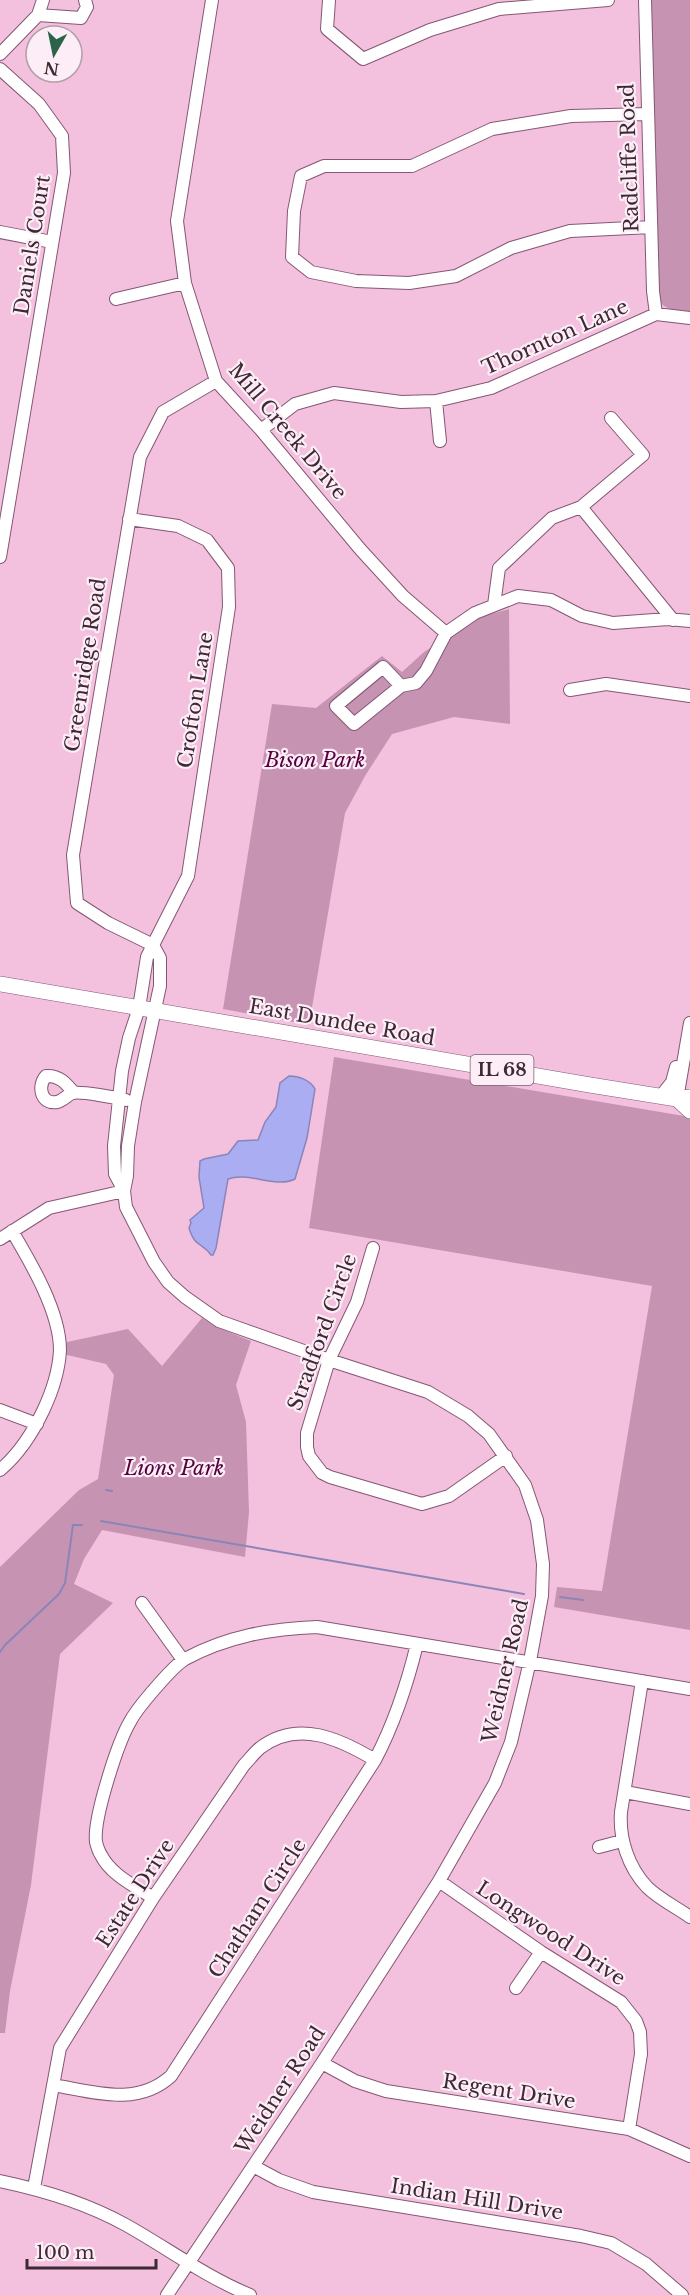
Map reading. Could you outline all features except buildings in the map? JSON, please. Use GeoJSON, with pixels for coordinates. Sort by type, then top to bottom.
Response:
{"type":"FeatureCollection","features":[{"type":"Feature","properties":{"kind":"main road","name":"East Dundee Road"},"geometry":{"type":"LineString","coordinates":[[0,984],[661,1096],[684,1098]]}},
{"type":"Feature","properties":{"kind":"main road"},"geometry":{"type":"LineString","coordinates":[[684,1098],[690,1111]]}},
{"type":"Feature","properties":{"kind":"street"},"geometry":{"type":"LineString","coordinates":[[0,54],[38,15],[43,0]]}},
{"type":"Feature","properties":{"kind":"street"},"geometry":{"type":"LineString","coordinates":[[38,15],[81,18],[87,7],[85,0]]}},
{"type":"Feature","properties":{"kind":"street","name":"Mill Creek Drive"},"geometry":{"type":"LineString","coordinates":[[212,0],[177,221],[185,283],[216,381],[261,430],[360,549],[403,596],[446,633]]}},
{"type":"Feature","properties":{"kind":"street"},"geometry":{"type":"LineString","coordinates":[[329,0],[327,28],[363,59],[430,30],[499,9],[608,0]]}},
{"type":"Feature","properties":{"kind":"street","name":"Radcliffe Road"},"geometry":{"type":"LineString","coordinates":[[645,0],[652,291],[656,314]]}},
{"type":"Feature","properties":{"kind":"street","name":"Daniels Court"},"geometry":{"type":"LineString","coordinates":[[0,69],[39,104],[62,136],[64,173],[0,557]]}},
{"type":"Feature","properties":{"kind":"street"},"geometry":{"type":"LineString","coordinates":[[646,114],[571,116],[492,129],[412,166],[324,166],[302,176],[294,211],[292,256],[311,272],[356,281],[409,283],[456,276],[511,248],[570,231],[651,227]]}},
{"type":"Feature","properties":{"kind":"street"},"geometry":{"type":"LineString","coordinates":[[0,232],[52,242]]}},
{"type":"Feature","properties":{"kind":"street"},"geometry":{"type":"LineString","coordinates":[[116,299],[185,283]]}},
{"type":"Feature","properties":{"kind":"street","name":"Thornton Lane"},"geometry":{"type":"LineString","coordinates":[[261,430],[294,404],[334,393],[401,402],[436,401],[492,388],[656,314],[690,318]]}},
{"type":"Feature","properties":{"kind":"street","name":"Greenridge Road"},"geometry":{"type":"LineString","coordinates":[[153,945],[108,923],[77,903],[73,855],[140,457],[163,412],[216,381]]}},
{"type":"Feature","properties":{"kind":"street"},"geometry":{"type":"LineString","coordinates":[[436,401],[441,441]]}},
{"type":"Feature","properties":{"kind":"street"},"geometry":{"type":"LineString","coordinates":[[494,605],[499,568],[552,518],[581,507],[643,455],[611,418]]}},
{"type":"Feature","properties":{"kind":"street"},"geometry":{"type":"LineString","coordinates":[[581,507],[673,620]]}},
{"type":"Feature","properties":{"kind":"street","name":"Crofton Lane"},"geometry":{"type":"LineString","coordinates":[[129,519],[178,526],[207,540],[228,568],[229,607],[188,876],[147,957],[139,1008]]}},
{"type":"Feature","properties":{"kind":"street"},"geometry":{"type":"LineString","coordinates":[[401,686],[383,667],[336,706],[354,724],[401,686],[416,683],[426,671],[446,633],[475,613],[518,596],[550,600],[582,616],[612,623],[690,621]]}},
{"type":"Feature","properties":{"kind":"street"},"geometry":{"type":"LineString","coordinates":[[570,690],[606,684],[690,696]]}},
{"type":"Feature","properties":{"kind":"street"},"geometry":{"type":"LineString","coordinates":[[153,945],[160,958],[160,986],[155,1011]]}},
{"type":"Feature","properties":{"kind":"street","name":"Weidner Road"},"geometry":{"type":"LineString","coordinates":[[124,1191],[115,1174],[114,1146],[129,1038],[139,1008]]}},
{"type":"Feature","properties":{"kind":"street","name":"Weidner Road"},"geometry":{"type":"LineString","coordinates":[[155,1011],[135,1102],[124,1191],[126,1207],[154,1262],[168,1282],[184,1297],[224,1324],[428,1392],[468,1416],[489,1434],[525,1485],[542,1541],[543,1564],[542,1596],[531,1661],[511,1742],[495,1783],[439,1881],[322,2063],[167,2295]]}},
{"type":"Feature","properties":{"kind":"street"},"geometry":{"type":"LineString","coordinates":[[684,1098],[685,1048],[690,1023]]}},
{"type":"Feature","properties":{"kind":"street"},"geometry":{"type":"LineString","coordinates":[[661,1096],[672,1082],[679,1052],[685,1048]]}},
{"type":"Feature","properties":{"kind":"street"},"geometry":{"type":"LineString","coordinates":[[74,1093],[135,1102]]}},
{"type":"Feature","properties":{"kind":"street"},"geometry":{"type":"LineString","coordinates":[[0,1239],[49,1208],[124,1191]]}},
{"type":"Feature","properties":{"kind":"street"},"geometry":{"type":"LineString","coordinates":[[0,1470],[19,1451],[37,1424],[56,1378],[60,1350],[54,1318],[32,1265],[12,1232]]}},
{"type":"Feature","properties":{"kind":"street","name":"Stradford Circle"},"geometry":{"type":"LineString","coordinates":[[373,1248],[357,1302],[330,1360],[307,1440],[309,1456],[322,1473],[422,1504],[448,1496],[506,1456]]}},
{"type":"Feature","properties":{"kind":"street"},"geometry":{"type":"LineString","coordinates":[[0,1410],[37,1424]]}},
{"type":"Feature","properties":{"kind":"street"},"geometry":{"type":"LineString","coordinates":[[142,1603],[183,1660]]}},
{"type":"Feature","properties":{"kind":"street"},"geometry":{"type":"LineString","coordinates":[[153,1898],[111,1870],[101,1856],[96,1842],[100,1810],[119,1743],[131,1718],[183,1660],[236,1638],[277,1628],[317,1627],[690,1689]]}},
{"type":"Feature","properties":{"kind":"street","name":"Chatham Circle"},"geometry":{"type":"LineString","coordinates":[[53,2085],[127,2096],[149,2091],[171,2076],[375,1760],[392,1728],[403,1698],[417,1644]]}},
{"type":"Feature","properties":{"kind":"street"},"geometry":{"type":"LineString","coordinates":[[642,1681],[620,1829],[622,1841],[634,1867],[647,1886],[690,1917]]}},
{"type":"Feature","properties":{"kind":"street","name":"Estate Drive"},"geometry":{"type":"LineString","coordinates":[[34,2188],[60,2048],[153,1898],[244,1765],[261,1748],[285,1736],[308,1733],[330,1737],[375,1760]]}},
{"type":"Feature","properties":{"kind":"street"},"geometry":{"type":"LineString","coordinates":[[625,1792],[690,1804]]}},
{"type":"Feature","properties":{"kind":"street"},"geometry":{"type":"LineString","coordinates":[[599,1847],[622,1841]]}},
{"type":"Feature","properties":{"kind":"street","name":"Longwood Drive"},"geometry":{"type":"LineString","coordinates":[[439,1881],[541,1952],[621,2002],[636,2020],[640,2032],[641,2055],[629,2129]]}},
{"type":"Feature","properties":{"kind":"street"},"geometry":{"type":"LineString","coordinates":[[516,1988],[541,1952]]}},
{"type":"Feature","properties":{"kind":"street","name":"Regent Drive"},"geometry":{"type":"LineString","coordinates":[[322,2063],[354,2081],[386,2091],[629,2129],[690,2156]]}},
{"type":"Feature","properties":{"kind":"street","name":"Indian Hill Drive"},"geometry":{"type":"LineString","coordinates":[[254,2166],[279,2180],[313,2192],[581,2236],[611,2244],[646,2264],[682,2295]]}},
{"type":"Feature","properties":{"kind":"street"},"geometry":{"type":"LineString","coordinates":[[0,2181],[34,2188],[80,2204],[123,2223],[188,2262],[250,2295]]}},
{"type":"Feature","properties":{"kind":"green space"},"geometry":{"type":"Polygon","coordinates":[[[651,0],[690,0],[690,312],[667,308],[659,298],[651,0]]]}},
{"type":"Feature","properties":{"kind":"green space","name":"Bison Park"},"geometry":{"type":"Polygon","coordinates":[[[509,609],[510,724],[454,717],[392,734],[345,813],[309,1025],[223,1009],[272,704],[316,708],[382,656],[402,672],[424,652],[477,618],[509,609]]]}},
{"type":"Feature","properties":{"kind":"green space"},"geometry":{"type":"Polygon","coordinates":[[[334,1057],[690,1117],[690,1630],[554,1607],[557,1587],[602,1591],[652,1286],[309,1228],[334,1057]]]}},
{"type":"Feature","properties":{"kind":"green space","name":"Lions Park"},"geometry":{"type":"Polygon","coordinates":[[[202,1318],[214,1326],[251,1341],[236,1385],[246,1422],[249,1512],[245,1557],[102,1530],[84,1559],[74,1584],[113,1603],[60,1654],[31,1885],[10,1991],[5,2033],[0,2033],[0,1567],[79,1490],[98,1479],[114,1375],[106,1364],[63,1354],[67,1342],[128,1329],[162,1366],[202,1318]]]}},
{"type":"Feature","properties":{"kind":"water"},"geometry":{"type":"Polygon","coordinates":[[[289,1076],[304,1079],[315,1089],[307,1138],[295,1179],[279,1182],[244,1177],[228,1179],[216,1248],[211,1255],[196,1242],[189,1228],[190,1220],[204,1208],[199,1177],[200,1161],[228,1154],[238,1141],[258,1140],[265,1122],[276,1107],[280,1083],[289,1076]]]}},
{"type":"Feature","properties":{"kind":"waterway"},"geometry":{"type":"LineString","coordinates":[[106,1490],[112,1491]]}},
{"type":"Feature","properties":{"kind":"waterway"},"geometry":{"type":"LineString","coordinates":[[101,1521],[524,1594]]}},
{"type":"Feature","properties":{"kind":"waterway"},"geometry":{"type":"LineString","coordinates":[[0,1652],[59,1594],[65,1583],[73,1525],[82,1525]]}},
{"type":"Feature","properties":{"kind":"waterway"},"geometry":{"type":"LineString","coordinates":[[560,1597],[583,1600]]}}]}
